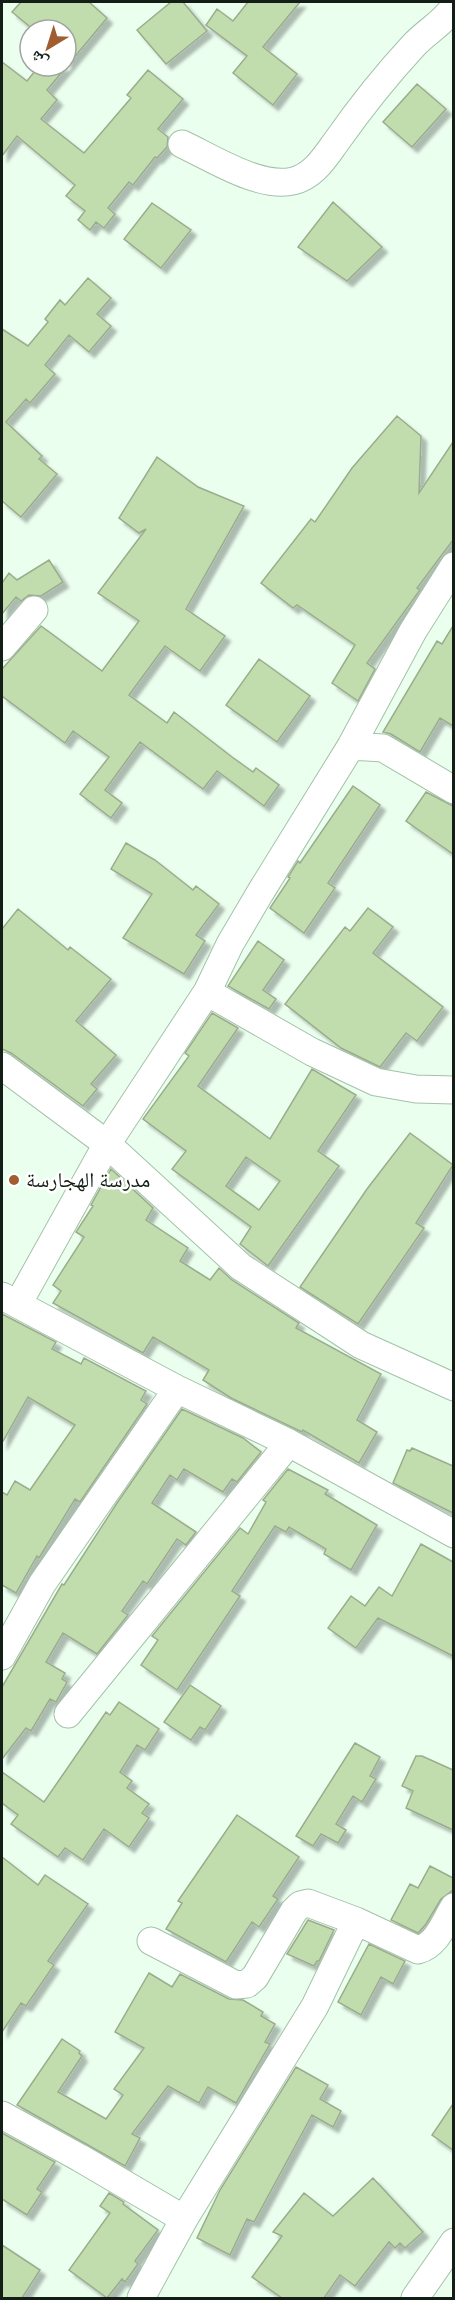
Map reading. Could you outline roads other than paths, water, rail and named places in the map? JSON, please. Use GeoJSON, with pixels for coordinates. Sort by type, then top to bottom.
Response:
{"type":"FeatureCollection","features":[{"type":"Feature","properties":{"kind":"street"},"geometry":{"type":"LineString","coordinates":[[182,144],[244,173],[271,182],[292,182],[305,177],[322,162],[370,96],[416,43],[443,21],[453,7]]}},
{"type":"Feature","properties":{"kind":"street"},"geometry":{"type":"LineString","coordinates":[[453,566],[413,631],[351,746],[230,944],[207,992],[107,1144],[10,1300],[177,1389],[289,1443],[453,1534]]}},
{"type":"Feature","properties":{"kind":"street"},"geometry":{"type":"LineString","coordinates":[[2,647],[34,609]]}},
{"type":"Feature","properties":{"kind":"street"},"geometry":{"type":"LineString","coordinates":[[351,746],[382,748],[453,790]]}},
{"type":"Feature","properties":{"kind":"street"},"geometry":{"type":"LineString","coordinates":[[207,992],[312,1052],[376,1082],[416,1089],[453,1090]]}},
{"type":"Feature","properties":{"kind":"street"},"geometry":{"type":"LineString","coordinates":[[2,1066],[107,1144],[241,1267],[361,1345],[453,1387]]}},
{"type":"Feature","properties":{"kind":"street"},"geometry":{"type":"LineString","coordinates":[[2,1656],[42,1584],[177,1389]]}},
{"type":"Feature","properties":{"kind":"street"},"geometry":{"type":"LineString","coordinates":[[68,1714],[289,1443]]}},
{"type":"Feature","properties":{"kind":"street"},"geometry":{"type":"LineString","coordinates":[[151,1941],[236,1985],[247,1984],[255,1977],[294,1911],[300,1905],[308,1903],[356,1921],[418,1950],[434,1941],[453,1907]]}},
{"type":"Feature","properties":{"kind":"street"},"geometry":{"type":"LineString","coordinates":[[141,2298],[184,2219],[315,2006],[356,1921]]}},
{"type":"Feature","properties":{"kind":"street"},"geometry":{"type":"LineString","coordinates":[[2,2115],[184,2219]]}},
{"type":"Feature","properties":{"kind":"street"},"geometry":{"type":"LineString","coordinates":[[415,2298],[453,2242]]}},
{"type":"Feature","properties":{"kind":"place","name":"مدرسة الهجارسة"},"geometry":{"type":"Point","coordinates":[14,1180]}}]}
